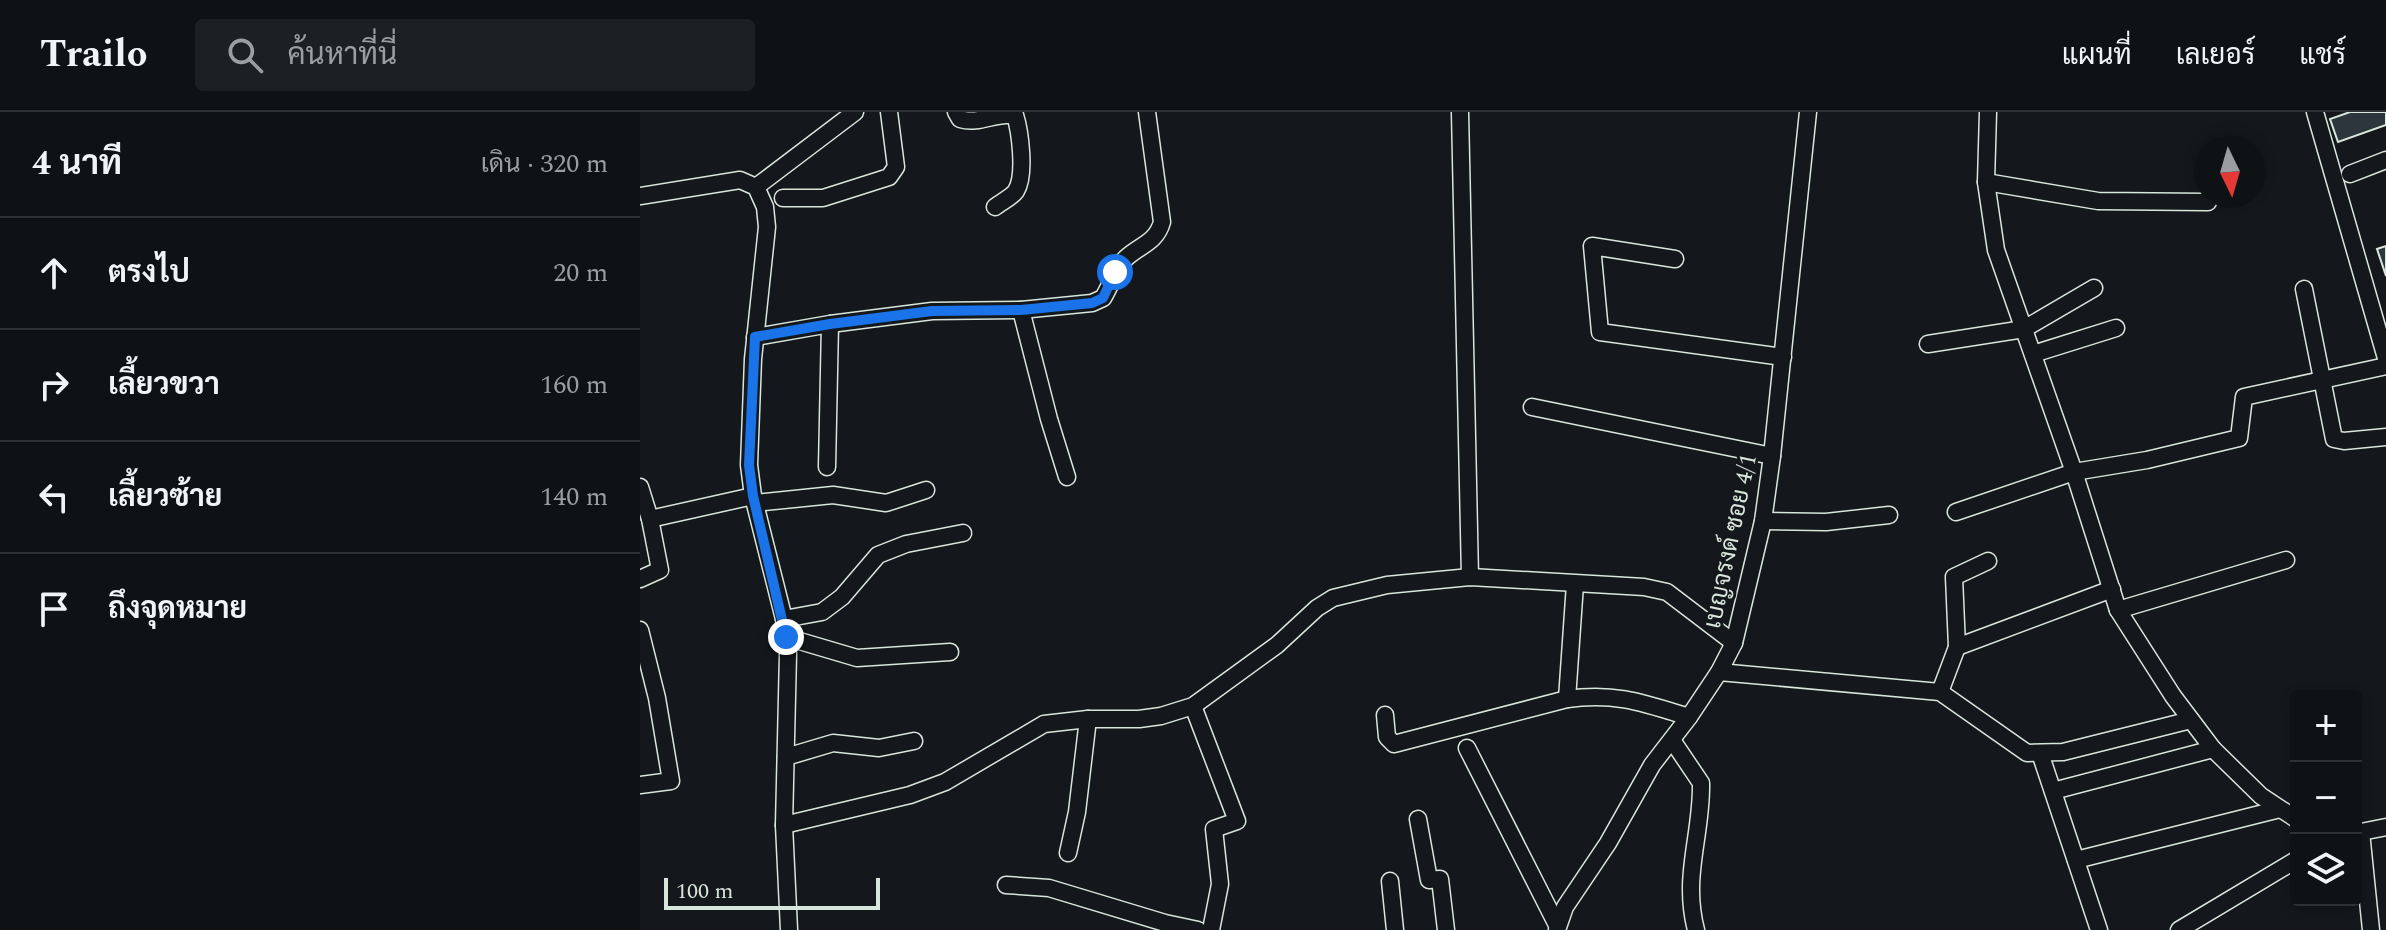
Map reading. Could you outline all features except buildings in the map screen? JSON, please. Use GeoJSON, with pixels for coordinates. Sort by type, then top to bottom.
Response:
{"type":"FeatureCollection","features":[{"type":"Feature","properties":{"kind":"street"},"geometry":{"type":"LineString","coordinates":[[756,187],[855,112]]}},
{"type":"Feature","properties":{"kind":"street"},"geometry":{"type":"LineString","coordinates":[[783,198],[823,198],[889,177],[896,167],[889,112]]}},
{"type":"Feature","properties":{"kind":"street"},"geometry":{"type":"LineString","coordinates":[[956,112],[960,119],[969,122],[1003,113],[1015,115],[1020,129],[1020,174],[1016,191],[995,207]]}},
{"type":"Feature","properties":{"kind":"street"},"geometry":{"type":"LineString","coordinates":[[755,337],[932,311],[1021,310],[1092,303],[1103,298],[1115,272],[1127,256],[1145,246],[1159,232],[1162,222],[1147,112]]}},
{"type":"Feature","properties":{"kind":"street"},"geometry":{"type":"LineString","coordinates":[[1460,112],[1470,577]]}},
{"type":"Feature","properties":{"kind":"street","name":"เบญจรงด์ ซอย 4/1"},"geometry":{"type":"LineString","coordinates":[[1557,928],[1565,907],[1608,843],[1652,765],[1689,717],[1734,643],[1763,521],[1808,112]]}},
{"type":"Feature","properties":{"kind":"street"},"geometry":{"type":"LineString","coordinates":[[1988,112],[1986,182],[1996,250],[2074,472],[2118,610],[2213,749],[2261,796],[2290,815]]}},
{"type":"Feature","properties":{"kind":"street"},"geometry":{"type":"LineString","coordinates":[[2315,112],[2386,358]]}},
{"type":"Feature","properties":{"kind":"street"},"geometry":{"type":"LineString","coordinates":[[2350,174],[2386,160]]}},
{"type":"Feature","properties":{"kind":"street"},"geometry":{"type":"LineString","coordinates":[[640,196],[740,180],[756,187],[765,207],[767,227],[755,337],[749,465],[754,500],[786,637],[784,825],[789,930]]}},
{"type":"Feature","properties":{"kind":"street"},"geometry":{"type":"LineString","coordinates":[[1986,182],[2098,201],[2194,202]]}},
{"type":"Feature","properties":{"kind":"street"},"geometry":{"type":"LineString","coordinates":[[1675,259],[1592,246],[1600,332],[1783,357]]}},
{"type":"Feature","properties":{"kind":"street"},"geometry":{"type":"LineString","coordinates":[[1928,344],[2024,329],[2094,288]]}},
{"type":"Feature","properties":{"kind":"street"},"geometry":{"type":"LineString","coordinates":[[2304,289],[2334,439],[2386,437]]}},
{"type":"Feature","properties":{"kind":"street"},"geometry":{"type":"LineString","coordinates":[[1021,310],[1067,477]]}},
{"type":"Feature","properties":{"kind":"street"},"geometry":{"type":"LineString","coordinates":[[827,467],[830,324]]}},
{"type":"Feature","properties":{"kind":"street"},"geometry":{"type":"LineString","coordinates":[[2033,354],[2116,328]]}},
{"type":"Feature","properties":{"kind":"street"},"geometry":{"type":"LineString","coordinates":[[1956,512],[2074,472],[2147,460],[2239,438],[2244,397],[2386,366]]}},
{"type":"Feature","properties":{"kind":"street"},"geometry":{"type":"LineString","coordinates":[[1532,407],[1772,456]]}},
{"type":"Feature","properties":{"kind":"street"},"geometry":{"type":"LineString","coordinates":[[640,487],[660,570],[640,579]]}},
{"type":"Feature","properties":{"kind":"street"},"geometry":{"type":"LineString","coordinates":[[650,519],[754,500],[833,495],[886,503],[926,490]]}},
{"type":"Feature","properties":{"kind":"street"},"geometry":{"type":"LineString","coordinates":[[1763,521],[1826,522],[1889,515]]}},
{"type":"Feature","properties":{"kind":"street"},"geometry":{"type":"LineString","coordinates":[[784,619],[822,612],[842,597],[878,555],[906,544],[963,533]]}},
{"type":"Feature","properties":{"kind":"street"},"geometry":{"type":"LineString","coordinates":[[2118,610],[2286,560]]}},
{"type":"Feature","properties":{"kind":"street"},"geometry":{"type":"LineString","coordinates":[[1940,692],[1957,647],[1954,577],[1988,561]]}},
{"type":"Feature","properties":{"kind":"street"},"geometry":{"type":"LineString","coordinates":[[784,825],[910,795],[945,782],[1044,724],[1088,719],[1139,719],[1193,706],[1277,645],[1317,608],[1333,598],[1387,585],[1470,577],[1644,587],[1667,592],[1734,643]]}},
{"type":"Feature","properties":{"kind":"street"},"geometry":{"type":"LineString","coordinates":[[1567,699],[1575,584]]}},
{"type":"Feature","properties":{"kind":"street"},"geometry":{"type":"LineString","coordinates":[[1957,647],[2112,589]]}},
{"type":"Feature","properties":{"kind":"street"},"geometry":{"type":"LineString","coordinates":[[640,630],[657,698],[671,781],[640,785]]}},
{"type":"Feature","properties":{"kind":"street"},"geometry":{"type":"LineString","coordinates":[[786,637],[857,658],[950,652]]}},
{"type":"Feature","properties":{"kind":"street"},"geometry":{"type":"LineString","coordinates":[[1719,672],[1940,692],[2027,753],[2063,752],[2191,720]]}},
{"type":"Feature","properties":{"kind":"street"},"geometry":{"type":"LineString","coordinates":[[1385,715],[1387,737],[1394,744],[1596,694],[1631,699],[1689,717]]}},
{"type":"Feature","properties":{"kind":"street"},"geometry":{"type":"LineString","coordinates":[[1193,706],[1237,821],[1214,829],[1220,884],[1211,930]]}},
{"type":"Feature","properties":{"kind":"street"},"geometry":{"type":"LineString","coordinates":[[1068,853],[1077,812],[1088,719]]}},
{"type":"Feature","properties":{"kind":"street"},"geometry":{"type":"LineString","coordinates":[[1672,740],[1701,783],[1691,862],[1690,908],[1696,930]]}},
{"type":"Feature","properties":{"kind":"street"},"geometry":{"type":"LineString","coordinates":[[786,757],[833,743],[879,748],[914,741]]}},
{"type":"Feature","properties":{"kind":"street"},"geometry":{"type":"LineString","coordinates":[[1467,748],[1557,928]]}},
{"type":"Feature","properties":{"kind":"street"},"geometry":{"type":"LineString","coordinates":[[2053,791],[2213,749]]}},
{"type":"Feature","properties":{"kind":"street"},"geometry":{"type":"LineString","coordinates":[[2040,753],[2099,930]]}},
{"type":"Feature","properties":{"kind":"street"},"geometry":{"type":"LineString","coordinates":[[2076,860],[2280,809]]}},
{"type":"Feature","properties":{"kind":"street"},"geometry":{"type":"LineString","coordinates":[[1418,819],[1429,880],[1440,879],[1446,930]]}},
{"type":"Feature","properties":{"kind":"street"},"geometry":{"type":"LineString","coordinates":[[2362,831],[2386,827]]}},
{"type":"Feature","properties":{"kind":"street"},"geometry":{"type":"LineString","coordinates":[[2358,834],[2371,930]]}},
{"type":"Feature","properties":{"kind":"street"},"geometry":{"type":"LineString","coordinates":[[2179,930],[2290,864]]}},
{"type":"Feature","properties":{"kind":"street"},"geometry":{"type":"LineString","coordinates":[[1390,881],[1395,930]]}},
{"type":"Feature","properties":{"kind":"street"},"geometry":{"type":"LineString","coordinates":[[1006,885],[1049,888],[1198,930]]}},
{"type":"Feature","properties":{"kind":"route"},"geometry":{"type":"LineString","coordinates":[[786,637],[753,496],[749,465],[755,337],[932,311],[1021,310],[1092,303],[1103,298],[1115,272]]}}]}
